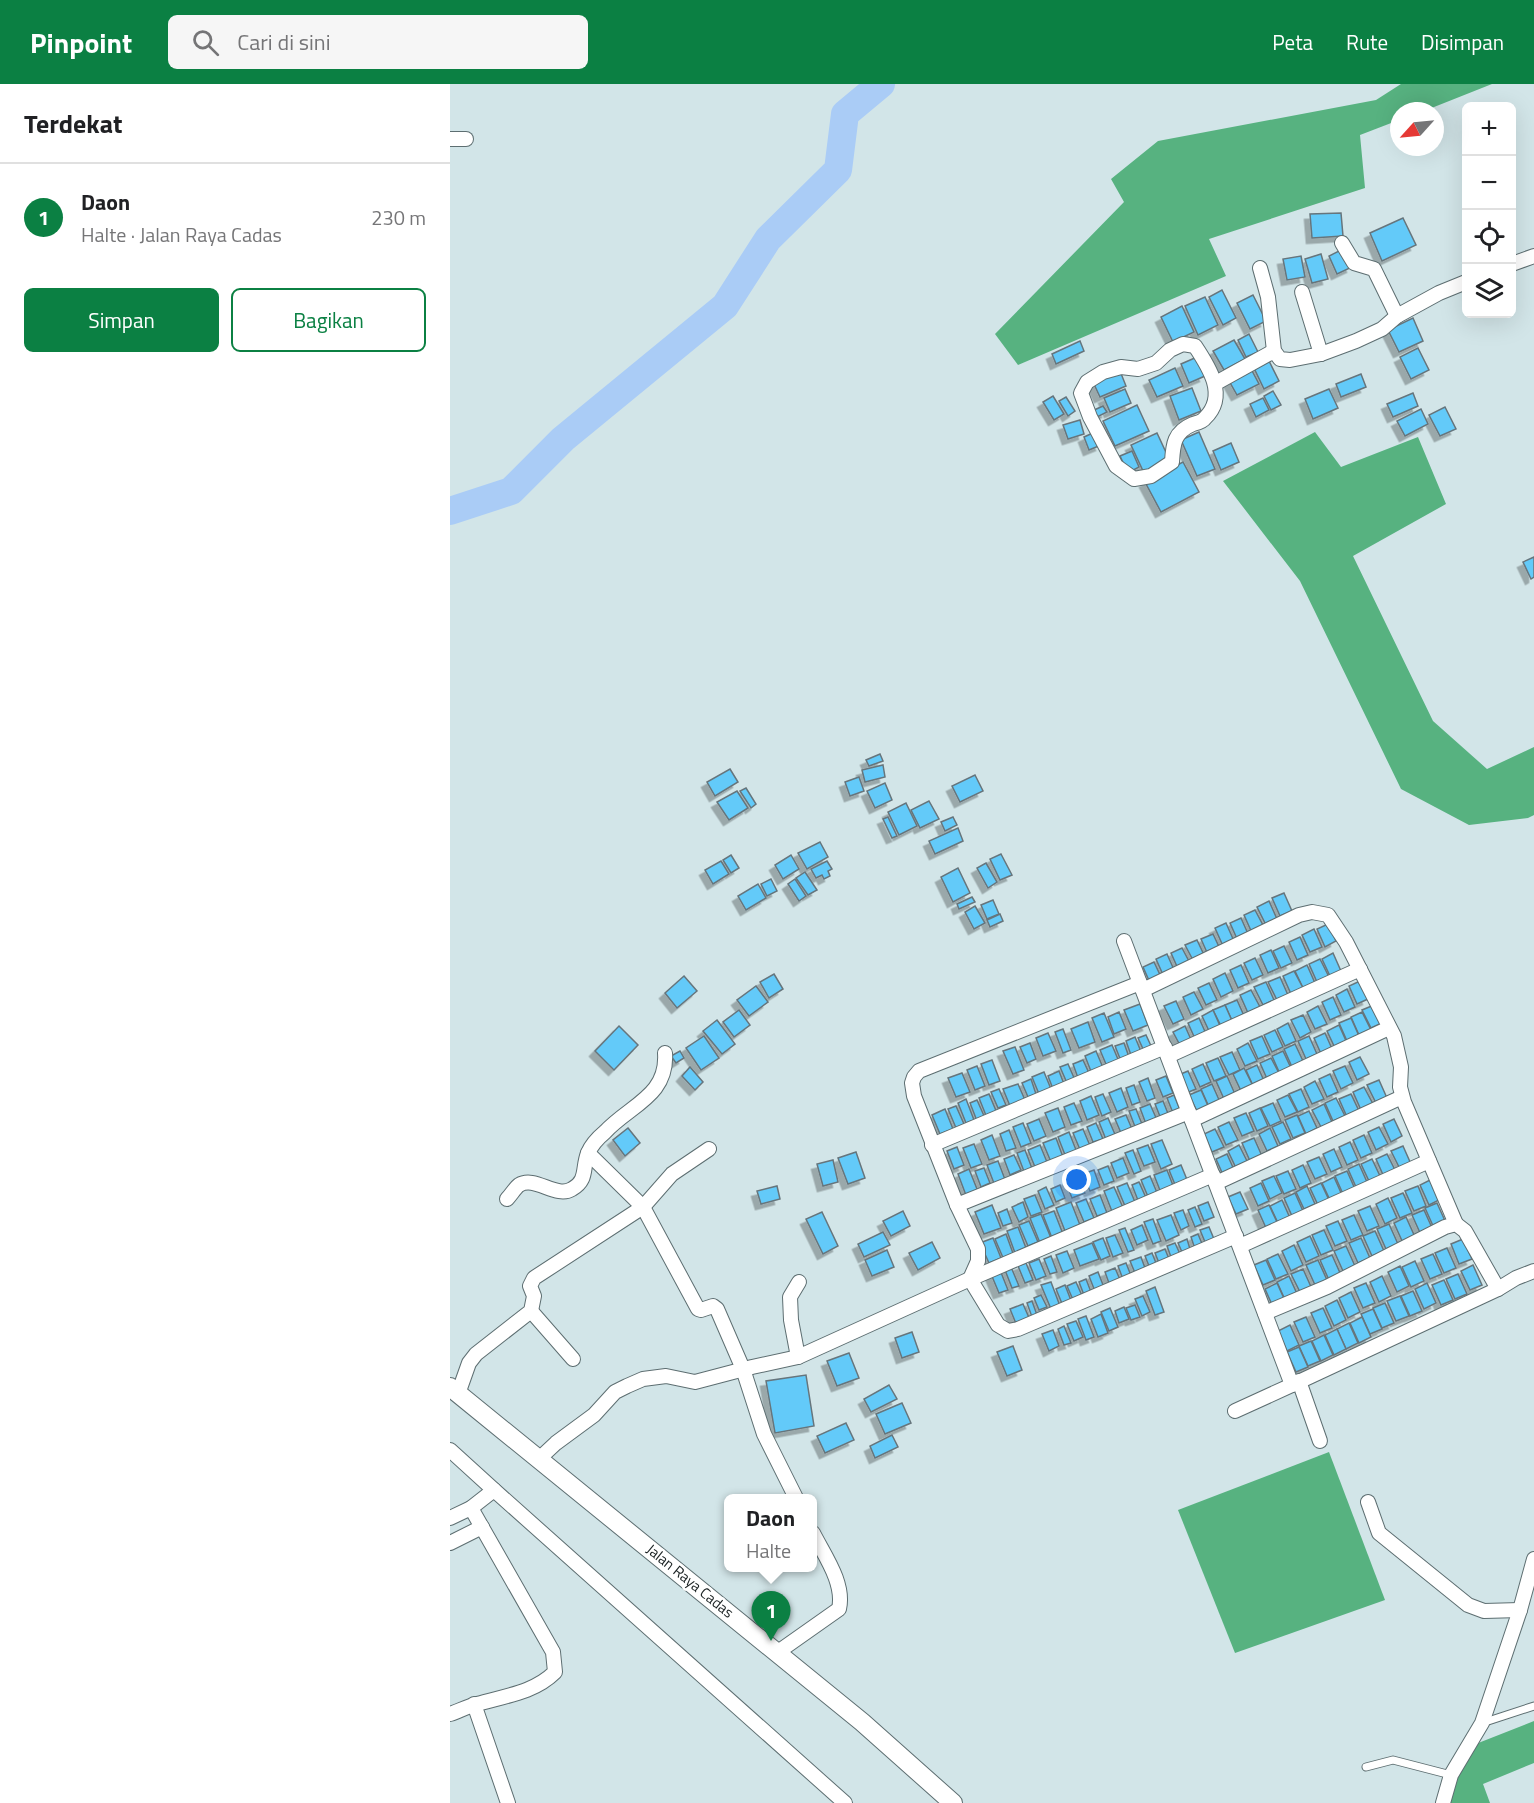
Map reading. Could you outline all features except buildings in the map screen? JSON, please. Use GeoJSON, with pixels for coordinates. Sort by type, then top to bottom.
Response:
{"type":"FeatureCollection","features":[{"type":"Feature","properties":{"kind":"street"},"geometry":{"type":"LineString","coordinates":[[450,139],[466,139]]}},
{"type":"Feature","properties":{"kind":"street"},"geometry":{"type":"LineString","coordinates":[[1342,243],[1354,263],[1374,269],[1397,316]]}},
{"type":"Feature","properties":{"kind":"street"},"geometry":{"type":"LineString","coordinates":[[1516,263],[1534,256]]}},
{"type":"Feature","properties":{"kind":"street"},"geometry":{"type":"LineString","coordinates":[[1260,268],[1268,297],[1274,351],[1280,359],[1290,360],[1321,354],[1382,329],[1397,316],[1439,293],[1462,284]]}},
{"type":"Feature","properties":{"kind":"street"},"geometry":{"type":"LineString","coordinates":[[1302,292],[1321,354]]}},
{"type":"Feature","properties":{"kind":"street"},"geometry":{"type":"LineString","coordinates":[[1183,344],[1195,346],[1216,383],[1215,402],[1205,420],[1183,428],[1173,444],[1172,462],[1151,476],[1134,479],[1116,466],[1090,417],[1081,393],[1087,382],[1103,372],[1121,367],[1137,369],[1156,363],[1170,350],[1183,344]]}},
{"type":"Feature","properties":{"kind":"street"},"geometry":{"type":"LineString","coordinates":[[1216,383],[1274,351]]}},
{"type":"Feature","properties":{"kind":"street"},"geometry":{"type":"LineString","coordinates":[[970,1280],[978,1261],[978,1249],[957,1205],[914,1096],[912,1083],[919,1071],[1142,987],[1299,915],[1312,912],[1328,915],[1346,942],[1394,1036],[1401,1067],[1402,1097],[1456,1224],[1465,1231],[1498,1289]]}},
{"type":"Feature","properties":{"kind":"street"},"geometry":{"type":"LineString","coordinates":[[1124,941],[1265,1314],[1320,1441]]}},
{"type":"Feature","properties":{"kind":"street"},"geometry":{"type":"LineString","coordinates":[[932,1144],[1167,1052],[1360,969]]}},
{"type":"Feature","properties":{"kind":"street"},"geometry":{"type":"LineString","coordinates":[[957,1205],[1191,1116],[1389,1028]]}},
{"type":"Feature","properties":{"kind":"street"},"geometry":{"type":"LineString","coordinates":[[507,1199],[519,1185],[526,1183],[569,1191],[584,1179],[588,1153],[605,1131],[654,1090],[663,1078],[665,1053]]}},
{"type":"Feature","properties":{"kind":"street"},"geometry":{"type":"LineString","coordinates":[[540,1458],[594,1415],[615,1392],[643,1379],[666,1376],[695,1382],[798,1357],[970,1280],[1214,1179],[1402,1097]]}},
{"type":"Feature","properties":{"kind":"street"},"geometry":{"type":"LineString","coordinates":[[454,1390],[476,1354],[531,1311],[534,1296],[530,1286],[534,1278],[643,1207],[672,1174],[710,1149]]}},
{"type":"Feature","properties":{"kind":"street"},"geometry":{"type":"LineString","coordinates":[[588,1153],[643,1207],[695,1306],[701,1310],[713,1306],[717,1309],[743,1369],[764,1434],[794,1494]]}},
{"type":"Feature","properties":{"kind":"street"},"geometry":{"type":"LineString","coordinates":[[970,1280],[998,1325],[1008,1331],[1018,1329],[1429,1161]]}},
{"type":"Feature","properties":{"kind":"street"},"geometry":{"type":"LineString","coordinates":[[1265,1314],[1327,1287],[1445,1227],[1456,1224]]}},
{"type":"Feature","properties":{"kind":"street"},"geometry":{"type":"LineString","coordinates":[[1235,1411],[1534,1271]]}},
{"type":"Feature","properties":{"kind":"street"},"geometry":{"type":"LineString","coordinates":[[798,1357],[791,1320],[790,1298],[799,1282]]}},
{"type":"Feature","properties":{"kind":"street"},"geometry":{"type":"LineString","coordinates":[[531,1311],[573,1359]]}},
{"type":"Feature","properties":{"kind":"street","name":"Jalan Raya Cadas"},"geometry":{"type":"LineString","coordinates":[[454,1390],[778,1652],[862,1722],[953,1803]]}},
{"type":"Feature","properties":{"kind":"street"},"geometry":{"type":"LineString","coordinates":[[450,1450],[845,1803]]}},
{"type":"Feature","properties":{"kind":"street"},"geometry":{"type":"LineString","coordinates":[[450,1518],[471,1508],[494,1490]]}},
{"type":"Feature","properties":{"kind":"street"},"geometry":{"type":"LineString","coordinates":[[1368,1502],[1379,1533],[1468,1605],[1484,1611],[1520,1610]]}},
{"type":"Feature","properties":{"kind":"street"},"geometry":{"type":"LineString","coordinates":[[450,1714],[474,1704],[527,1691],[555,1672],[553,1652],[471,1508]]}},
{"type":"Feature","properties":{"kind":"street"},"geometry":{"type":"LineString","coordinates":[[450,1543],[482,1527]]}},
{"type":"Feature","properties":{"kind":"street"},"geometry":{"type":"LineString","coordinates":[[778,1652],[839,1609],[841,1601],[837,1582],[817,1541]]}},
{"type":"Feature","properties":{"kind":"street"},"geometry":{"type":"LineString","coordinates":[[1443,1803],[1450,1775],[1482,1723],[1520,1610],[1534,1559]]}},
{"type":"Feature","properties":{"kind":"street"},"geometry":{"type":"LineString","coordinates":[[474,1704],[508,1803]]}},
{"type":"Feature","properties":{"kind":"lane"},"geometry":{"type":"LineString","coordinates":[[1482,1723],[1534,1706]]}},
{"type":"Feature","properties":{"kind":"lane"},"geometry":{"type":"LineString","coordinates":[[1366,1767],[1393,1760],[1450,1775]]}},
{"type":"Feature","properties":{"kind":"green space"},"geometry":{"type":"Polygon","coordinates":[[[1401,84],[1492,84],[1444,103],[1390,102],[1390,123],[1360,135],[1365,188],[1209,239],[1226,276],[1018,365],[995,334],[1124,202],[1111,179],[1158,141],[1376,100],[1401,84]]]}},
{"type":"Feature","properties":{"kind":"green space"},"geometry":{"type":"Polygon","coordinates":[[[1315,432],[1341,467],[1418,437],[1446,504],[1353,556],[1433,721],[1487,769],[1534,747],[1534,815],[1528,818],[1469,825],[1401,789],[1300,581],[1223,481],[1315,432]]]}},
{"type":"Feature","properties":{"kind":"green space"},"geometry":{"type":"Polygon","coordinates":[[[1329,1452],[1385,1600],[1235,1653],[1178,1510],[1329,1452]]]}},
{"type":"Feature","properties":{"kind":"green space"},"geometry":{"type":"Polygon","coordinates":[[[1534,1721],[1534,1763],[1483,1784],[1490,1803],[1447,1803],[1463,1749],[1534,1721]]]}},
{"type":"Feature","properties":{"kind":"waterway"},"geometry":{"type":"LineString","coordinates":[[450,511],[511,491],[563,439],[725,306],[768,239],[838,170],[845,114],[881,84]]}},
{"type":"Feature","properties":{"kind":"place","name":"Daon"},"geometry":{"type":"Point","coordinates":[771,1641]}}]}
